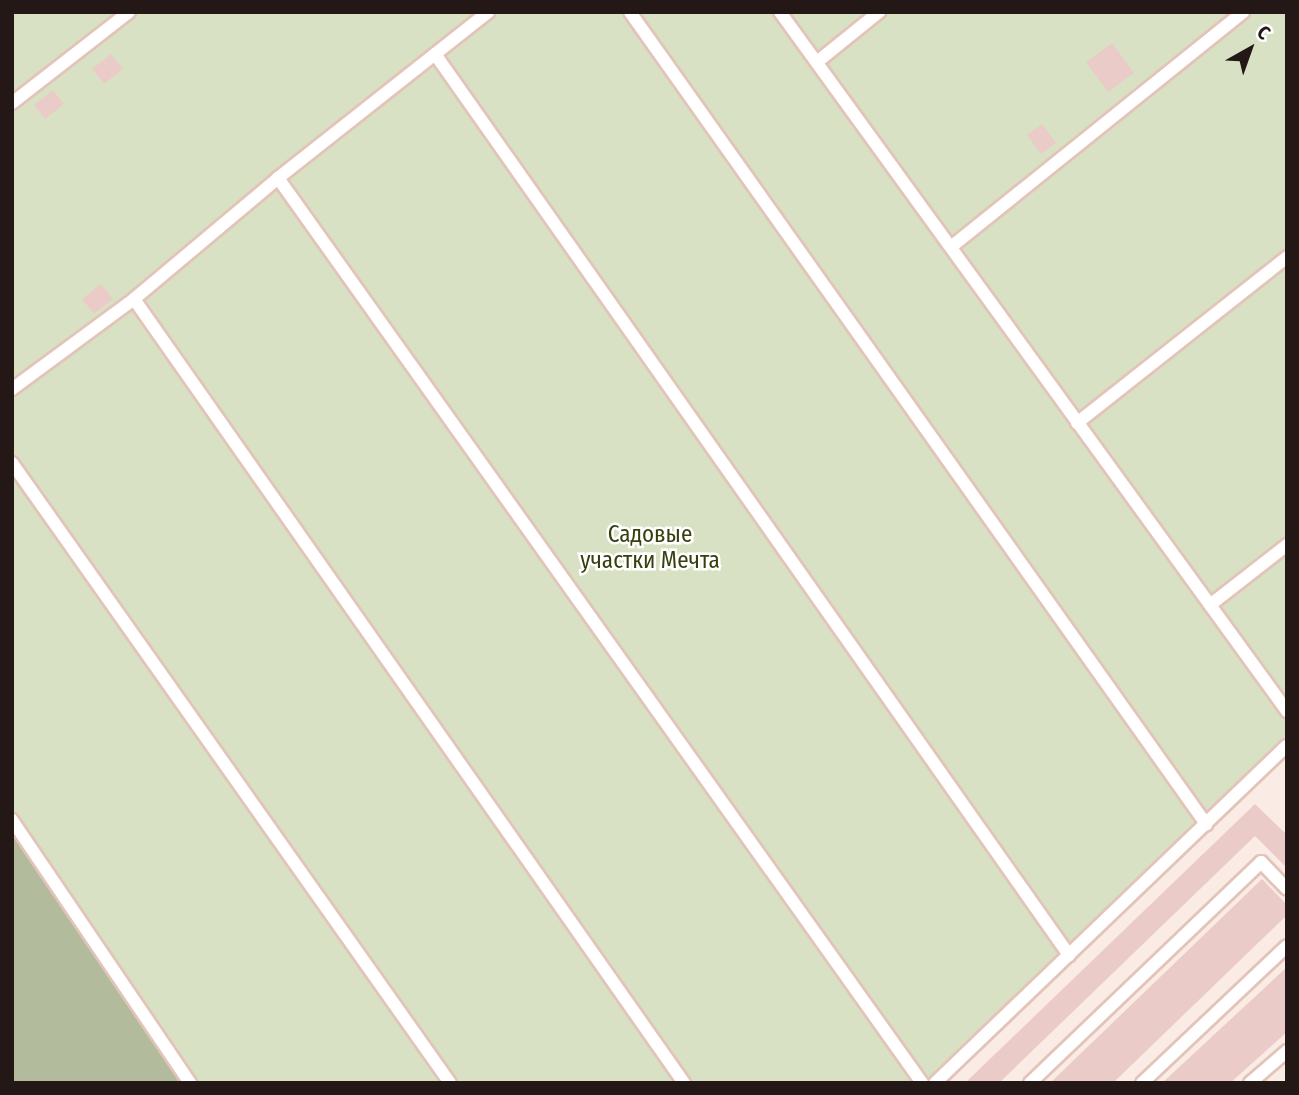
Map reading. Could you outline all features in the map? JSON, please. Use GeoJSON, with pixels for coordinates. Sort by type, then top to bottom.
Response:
{"type":"FeatureCollection","features":[{"type":"Feature","properties":{"kind":"lane"},"geometry":{"type":"LineString","coordinates":[[12,103],[128,12]]}},
{"type":"Feature","properties":{"kind":"lane"},"geometry":{"type":"LineString","coordinates":[[12,389],[134,299],[278,178],[488,12]]}},
{"type":"Feature","properties":{"kind":"lane"},"geometry":{"type":"LineString","coordinates":[[630,12],[1206,824]]}},
{"type":"Feature","properties":{"kind":"lane"},"geometry":{"type":"LineString","coordinates":[[780,12],[1287,711]]}},
{"type":"Feature","properties":{"kind":"lane"},"geometry":{"type":"LineString","coordinates":[[817,62],[879,12]]}},
{"type":"Feature","properties":{"kind":"lane"},"geometry":{"type":"LineString","coordinates":[[951,247],[1243,12]]}},
{"type":"Feature","properties":{"kind":"lane"},"geometry":{"type":"LineString","coordinates":[[435,54],[1069,955]]}},
{"type":"Feature","properties":{"kind":"lane"},"geometry":{"type":"LineString","coordinates":[[278,178],[922,1083]]}},
{"type":"Feature","properties":{"kind":"lane"},"geometry":{"type":"LineString","coordinates":[[1077,423],[1287,257]]}},
{"type":"Feature","properties":{"kind":"lane"},"geometry":{"type":"LineString","coordinates":[[134,299],[684,1083]]}},
{"type":"Feature","properties":{"kind":"lane"},"geometry":{"type":"LineString","coordinates":[[12,463],[450,1083]]}},
{"type":"Feature","properties":{"kind":"lane"},"geometry":{"type":"LineString","coordinates":[[1210,606],[1287,545]]}},
{"type":"Feature","properties":{"kind":"lane"},"geometry":{"type":"LineString","coordinates":[[935,1083],[1287,746]]}},
{"type":"Feature","properties":{"kind":"lane"},"geometry":{"type":"LineString","coordinates":[[12,820],[190,1083]]}},
{"type":"Feature","properties":{"kind":"lane"},"geometry":{"type":"LineString","coordinates":[[1030,1083],[1261,862],[1287,889]]}},
{"type":"Feature","properties":{"kind":"lane"},"geometry":{"type":"LineString","coordinates":[[1142,1083],[1287,946]]}},
{"type":"Feature","properties":{"kind":"lane"},"geometry":{"type":"LineString","coordinates":[[1250,1083],[1287,1051]]}},
{"type":"Feature","properties":{"kind":"shaded area"},"geometry":{"type":"Polygon","coordinates":[[[1287,752],[1287,1083],[945,1083],[1287,752]]]}},
{"type":"Feature","properties":{"kind":"green space","name":"Садовые участки Мечта"},"geometry":{"type":"Polygon","coordinates":[[[12,12],[1287,12],[1287,737],[925,1083],[197,1083],[12,811],[12,12]]]}},
{"type":"Feature","properties":{"kind":"green space"},"geometry":{"type":"Polygon","coordinates":[[[12,811],[197,1083],[12,1083],[12,811]]]}},
{"type":"Feature","properties":{"kind":"building"},"geometry":{"type":"Polygon","coordinates":[[[1112,43],[1134,73],[1108,92],[1086,62],[1112,43]]]}},
{"type":"Feature","properties":{"kind":"building"},"geometry":{"type":"Polygon","coordinates":[[[111,54],[123,69],[104,84],[92,69],[111,54]]]}},
{"type":"Feature","properties":{"kind":"building"},"geometry":{"type":"Polygon","coordinates":[[[53,90],[64,104],[45,119],[34,105],[53,90]]]}},
{"type":"Feature","properties":{"kind":"building"},"geometry":{"type":"Polygon","coordinates":[[[1042,124],[1056,143],[1041,154],[1027,135],[1042,124]]]}},
{"type":"Feature","properties":{"kind":"building"},"geometry":{"type":"Polygon","coordinates":[[[101,284],[113,299],[94,314],[82,299],[101,284]]]}},
{"type":"Feature","properties":{"kind":"building"},"geometry":{"type":"Polygon","coordinates":[[[1255,804],[1285,833],[1287,831],[1287,868],[1255,836],[999,1083],[965,1083],[1255,804]]]}},
{"type":"Feature","properties":{"kind":"building"},"geometry":{"type":"Polygon","coordinates":[[[1262,879],[1287,905],[1287,915],[1113,1083],[1050,1083],[1262,879]]]}},
{"type":"Feature","properties":{"kind":"building"},"geometry":{"type":"Polygon","coordinates":[[[1287,967],[1287,1032],[1230,1083],[1162,1083],[1287,967]]]}}]}
